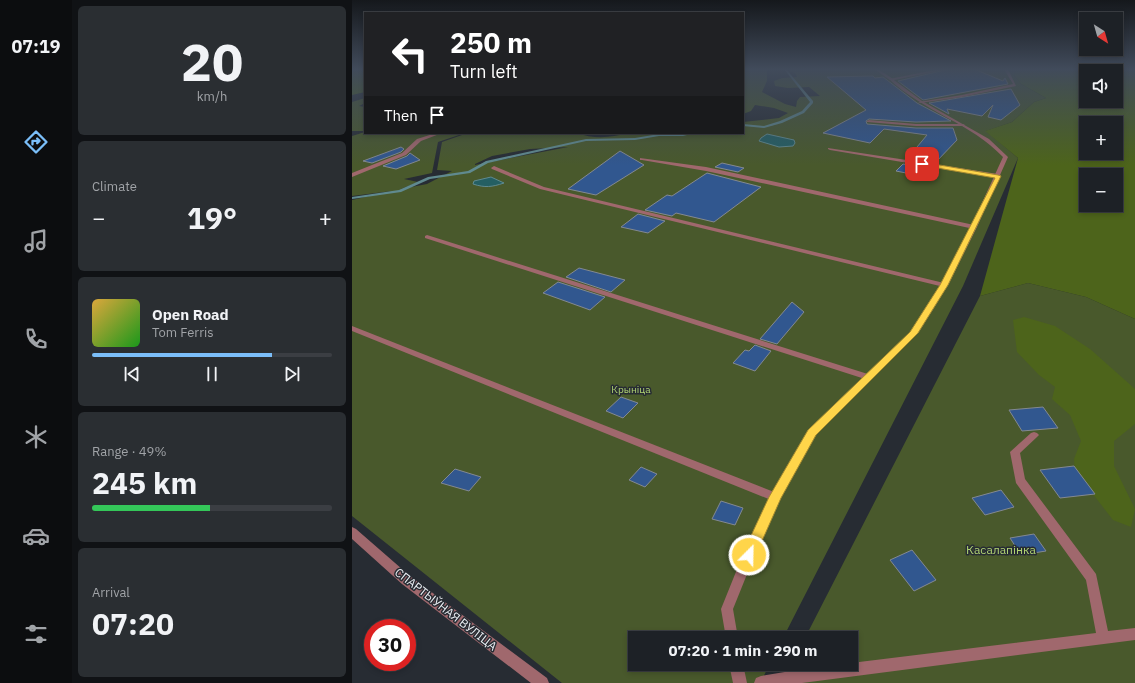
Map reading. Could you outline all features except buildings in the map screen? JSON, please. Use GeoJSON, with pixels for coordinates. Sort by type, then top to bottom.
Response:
{"type":"FeatureCollection","features":[{"type":"Feature","properties":{"kind":"street"},"geometry":{"type":"LineString","coordinates":[[920,102],[928,101]]}},
{"type":"Feature","properties":{"kind":"street"},"geometry":{"type":"LineString","coordinates":[[731,631],[727,609],[754,542],[775,497],[812,433],[914,333],[944,285],[974,227],[1006,157],[998,148],[963,125],[920,102]]}},
{"type":"Feature","properties":{"kind":"street"},"geometry":{"type":"LineString","coordinates":[[869,121],[916,125],[963,125]]}},
{"type":"Feature","properties":{"kind":"street"},"geometry":{"type":"LineString","coordinates":[[352,175],[404,154],[419,140],[437,134]]}},
{"type":"Feature","properties":{"kind":"street"},"geometry":{"type":"LineString","coordinates":[[830,149],[998,176]]}},
{"type":"Feature","properties":{"kind":"street"},"geometry":{"type":"LineString","coordinates":[[642,159],[706,169],[974,227]]}},
{"type":"Feature","properties":{"kind":"street"},"geometry":{"type":"LineString","coordinates":[[494,168],[542,188],[944,285]]}},
{"type":"Feature","properties":{"kind":"street"},"geometry":{"type":"LineString","coordinates":[[427,237],[868,378]]}},
{"type":"Feature","properties":{"kind":"street"},"geometry":{"type":"LineString","coordinates":[[352,328],[775,497]]}},
{"type":"Feature","properties":{"kind":"street"},"geometry":{"type":"LineString","coordinates":[[1034,435],[1015,452],[1020,480],[1092,578],[1103,638]]}},
{"type":"Feature","properties":{"kind":"street","name":"СПАРТЫЎНАЯ ВУЛІЦА"},"geometry":{"type":"LineString","coordinates":[[352,532],[406,580],[542,683]]}},
{"type":"Feature","properties":{"kind":"street"},"geometry":{"type":"LineString","coordinates":[[761,683],[821,673],[1135,634]]}},
{"type":"Feature","properties":{"kind":"street"},"geometry":{"type":"LineString","coordinates":[[737,671],[740,683]]}},
{"type":"Feature","properties":{"kind":"green space"},"geometry":{"type":"Polygon","coordinates":[[[364,101],[364,104],[359,106],[364,107],[364,131],[352,131],[352,102],[364,101]]]}},
{"type":"Feature","properties":{"kind":"green space","name":"Крыніца"},"geometry":{"type":"Polygon","coordinates":[[[744,101],[779,101],[796,107],[797,101],[1037,101],[1034,102],[1012,122],[986,131],[1018,158],[963,286],[787,631],[628,631],[628,671],[766,671],[760,683],[562,683],[352,516],[352,200],[392,191],[352,196],[352,136],[364,132],[364,134],[462,134],[438,142],[432,173],[404,179],[418,182],[401,189],[427,184],[452,171],[437,170],[442,142],[462,135],[580,134],[602,137],[623,134],[744,134],[744,122],[779,118],[788,113],[774,108],[755,105],[751,111],[744,114],[744,101]],[[568,147],[530,149],[492,156],[475,165],[568,147]]]}},
{"type":"Feature","properties":{"kind":"green space"},"geometry":{"type":"Polygon","coordinates":[[[1037,101],[1079,101],[1079,108],[1123,108],[1123,101],[1135,101],[1135,319],[1086,297],[1028,283],[980,296],[1018,158],[985,131],[1012,122],[1034,102],[1037,101]]]}},
{"type":"Feature","properties":{"kind":"green space","name":"Касалапінка"},"geometry":{"type":"Polygon","coordinates":[[[1028,283],[1086,297],[1135,319],[1135,683],[782,683],[788,671],[858,671],[858,631],[809,631],[980,296],[1028,283]]]}},
{"type":"Feature","properties":{"kind":"green space"},"geometry":{"type":"Polygon","coordinates":[[[1024,317],[1055,326],[1090,349],[1135,389],[1135,424],[1114,441],[1114,466],[1135,509],[1131,527],[1113,520],[1075,471],[1074,459],[1081,441],[1070,415],[1052,399],[1055,387],[1039,375],[1017,352],[1013,320],[1024,317]]]}},
{"type":"Feature","properties":{"kind":"water"},"geometry":{"type":"Polygon","coordinates":[[[767,134],[794,140],[795,143],[793,146],[779,147],[759,141],[767,134]]]}},
{"type":"Feature","properties":{"kind":"water"},"geometry":{"type":"Polygon","coordinates":[[[491,177],[504,183],[488,186],[473,184],[474,181],[491,177]]]}},
{"type":"Feature","properties":{"kind":"waterway"},"geometry":{"type":"LineString","coordinates":[[744,125],[764,127],[781,122],[803,112],[812,102],[811,101]]}},
{"type":"Feature","properties":{"kind":"waterway"},"geometry":{"type":"LineString","coordinates":[[352,198],[400,191],[429,178],[469,172],[487,162],[586,140],[635,139],[659,135],[688,134]]}},
{"type":"Feature","properties":{"kind":"route"},"geometry":{"type":"LineString","coordinates":[[749,555],[775,497],[812,433],[914,333],[944,285],[998,176],[922,164]]}}]}
